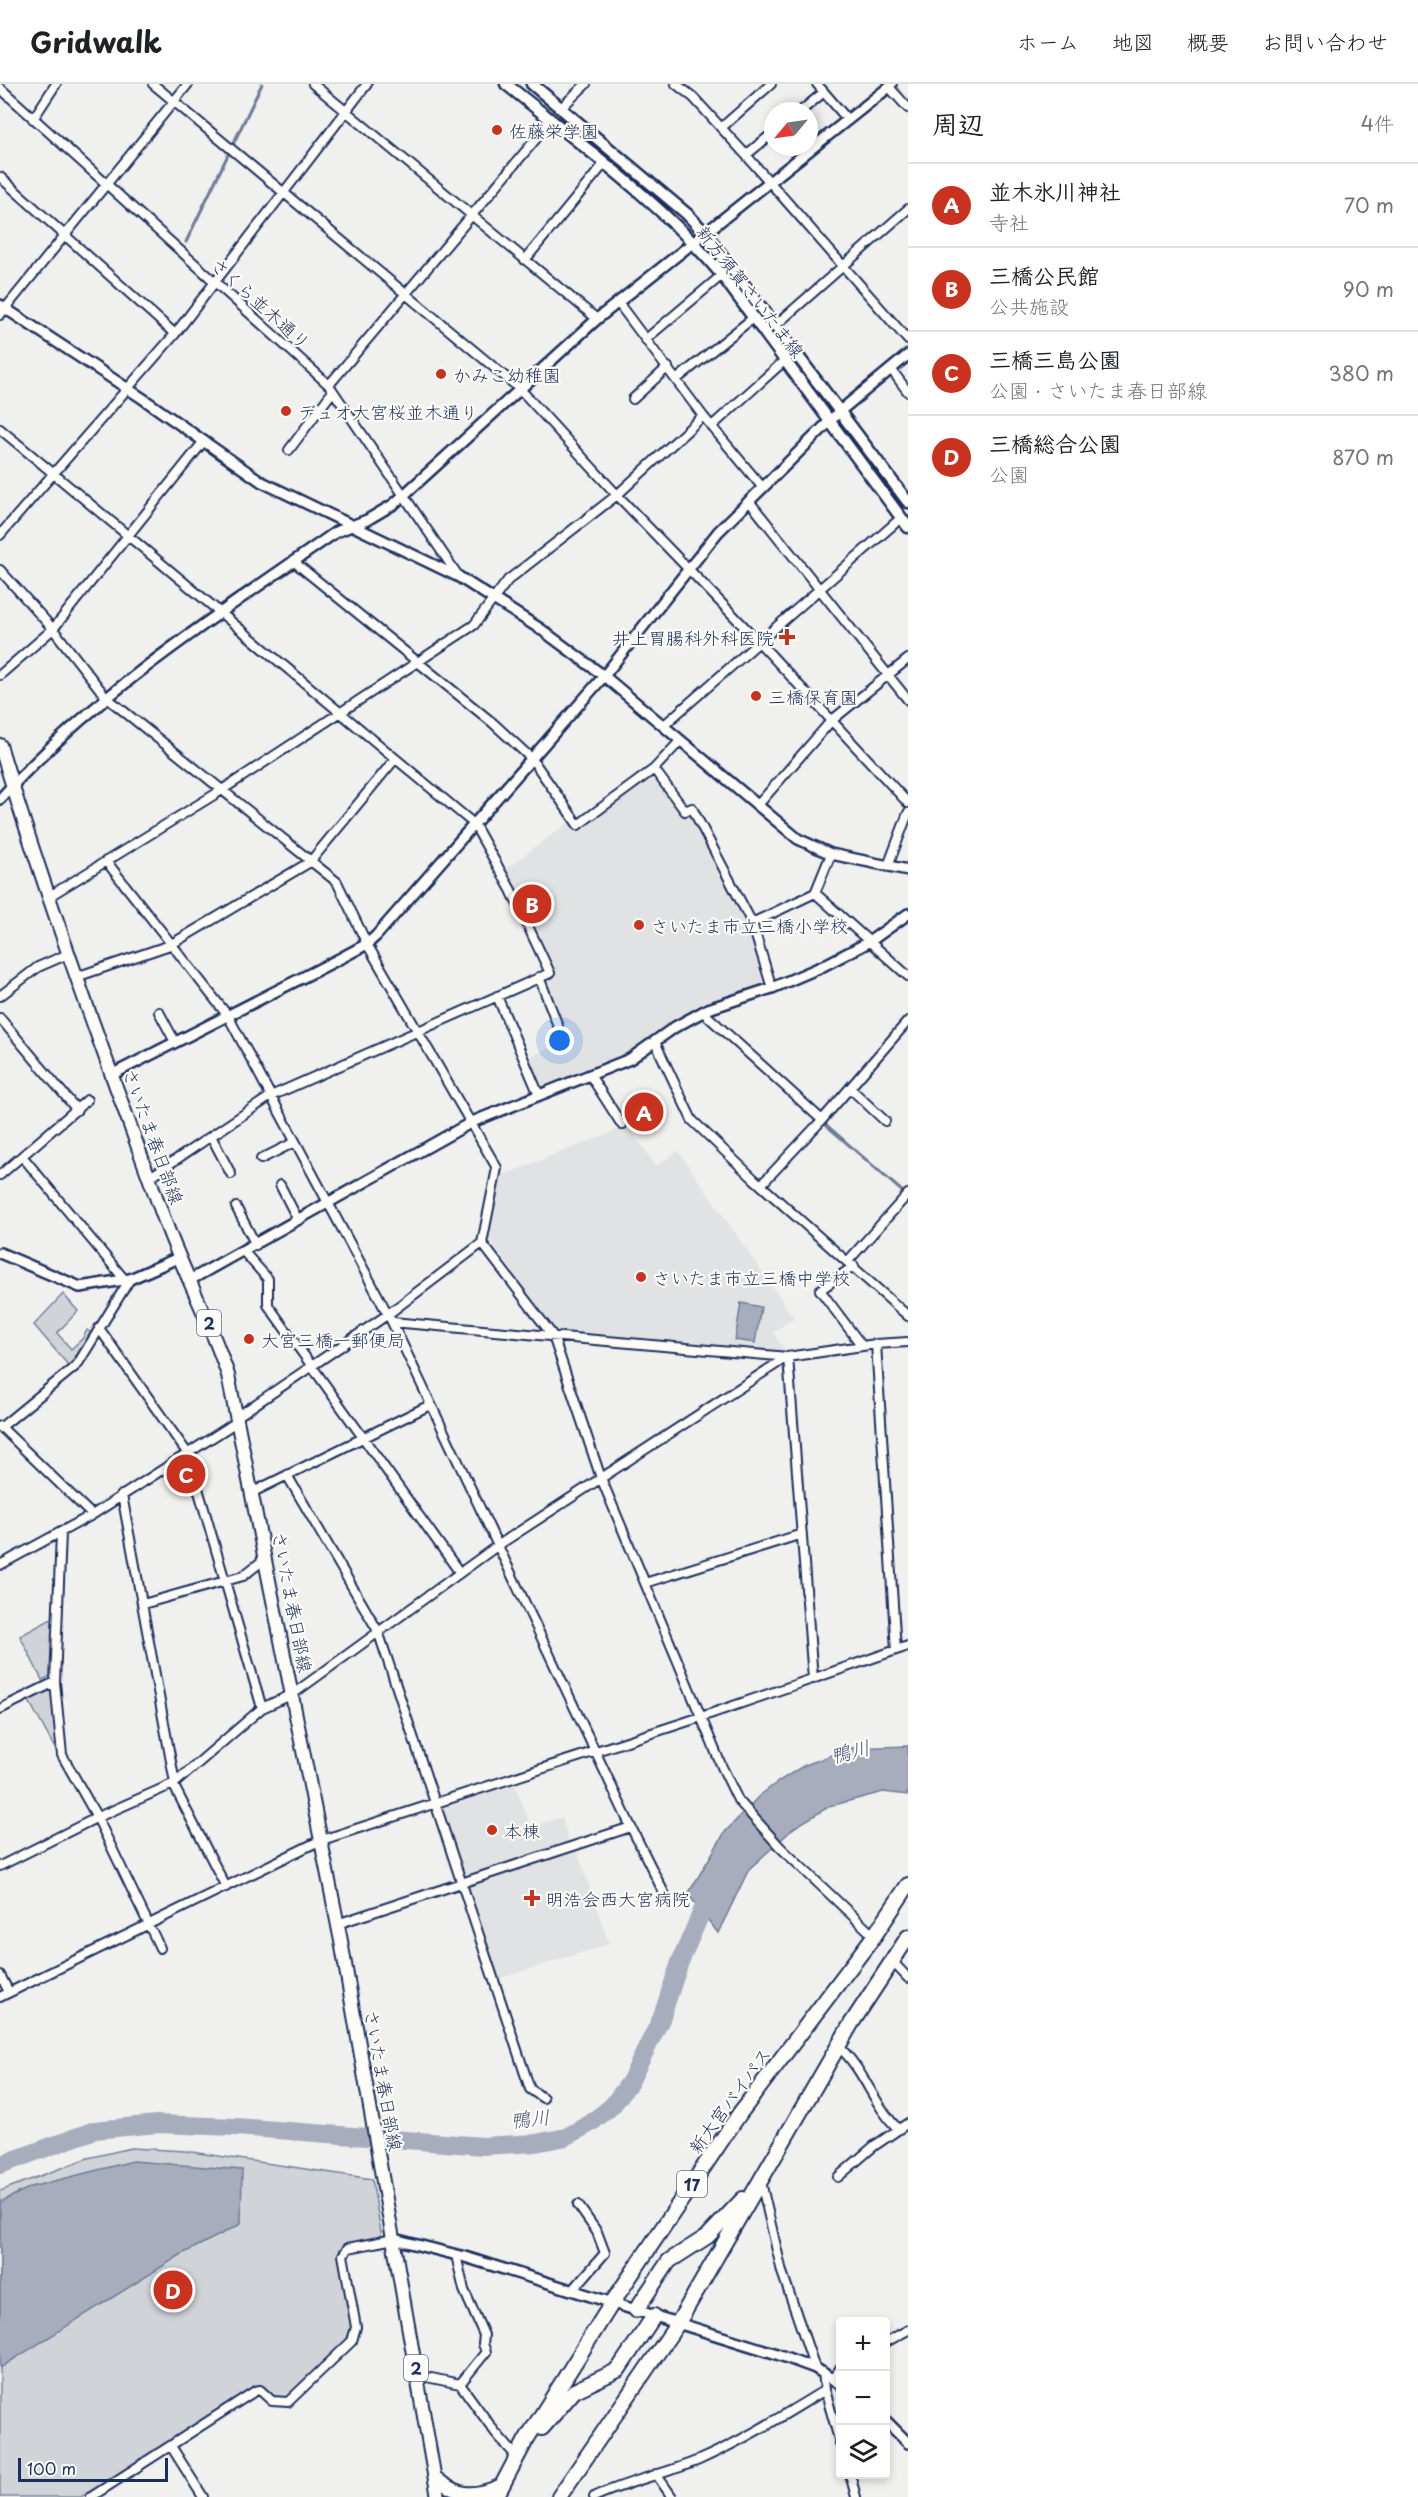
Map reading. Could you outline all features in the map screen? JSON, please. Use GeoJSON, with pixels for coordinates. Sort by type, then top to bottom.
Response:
{"type":"FeatureCollection","features":[{"type":"Feature","properties":{"kind":"highway","name":"新大宮バイパス"},"geometry":{"type":"LineString","coordinates":[[499,2491],[517,2457],[612,2303],[740,2113],[874,1936],[908,1885]]}},
{"type":"Feature","properties":{"kind":"highway"},"geometry":{"type":"LineString","coordinates":[[559,2497],[678,2323],[838,2046],[908,1937]]}},
{"type":"Feature","properties":{"kind":"highway"},"geometry":{"type":"LineString","coordinates":[[636,2310],[669,2261],[708,2236],[760,2180]]}},
{"type":"Feature","properties":{"kind":"highway"},"geometry":{"type":"LineString","coordinates":[[517,2457],[574,2391],[618,2370],[654,2316]]}},
{"type":"Feature","properties":{"kind":"main road","name":"新方須賀さいたま線"},"geometry":{"type":"LineString","coordinates":[[506,84],[604,164],[694,242],[722,274],[905,523]]}},
{"type":"Feature","properties":{"kind":"main road","name":"新方須賀さいたま線"},"geometry":{"type":"LineString","coordinates":[[532,84],[687,214],[705,233],[908,502]]}},
{"type":"Feature","properties":{"kind":"main road","name":"さいたま春日部線"},"geometry":{"type":"LineString","coordinates":[[0,745],[76,977],[180,1257],[215,1336],[238,1418],[371,2105],[438,2497]]}},
{"type":"Feature","properties":{"kind":"main road"},"geometry":{"type":"LineString","coordinates":[[435,2478],[454,2495],[464,2496],[499,2491]]}},
{"type":"Feature","properties":{"kind":"street"},"geometry":{"type":"LineString","coordinates":[[33,119],[56,84]]}},
{"type":"Feature","properties":{"kind":"street"},"geometry":{"type":"LineString","coordinates":[[153,84],[520,389],[617,495],[759,641],[831,722],[908,803]]}},
{"type":"Feature","properties":{"kind":"street"},"geometry":{"type":"LineString","coordinates":[[188,84],[1,310],[129,389],[262,482],[459,577],[494,598],[604,676],[798,839],[831,854],[908,870]]}},
{"type":"Feature","properties":{"kind":"street"},"geometry":{"type":"LineString","coordinates":[[313,84],[597,319]]}},
{"type":"Feature","properties":{"kind":"street"},"geometry":{"type":"LineString","coordinates":[[0,535],[129,389],[175,333],[367,84]]}},
{"type":"Feature","properties":{"kind":"street"},"geometry":{"type":"LineString","coordinates":[[561,108],[586,84]]}},
{"type":"Feature","properties":{"kind":"street"},"geometry":{"type":"LineString","coordinates":[[676,84],[693,97],[770,181],[908,340]]}},
{"type":"Feature","properties":{"kind":"street"},"geometry":{"type":"LineString","coordinates":[[721,128],[771,84]]}},
{"type":"Feature","properties":{"kind":"street"},"geometry":{"type":"LineString","coordinates":[[817,84],[848,120]]}},
{"type":"Feature","properties":{"kind":"street"},"geometry":{"type":"LineString","coordinates":[[0,799],[43,752],[106,697],[336,532],[367,520],[394,504],[597,319],[619,304],[891,86],[908,108]]}},
{"type":"Feature","properties":{"kind":"street","name":"さくら並木通り"},"geometry":{"type":"LineString","coordinates":[[0,88],[216,281],[331,388],[405,494],[459,577]]}},
{"type":"Feature","properties":{"kind":"street"},"geometry":{"type":"LineString","coordinates":[[812,102],[824,92]]}},
{"type":"Feature","properties":{"kind":"street"},"geometry":{"type":"LineString","coordinates":[[289,450],[331,388],[551,121]]}},
{"type":"Feature","properties":{"kind":"street"},"geometry":{"type":"LineString","coordinates":[[746,155],[764,140]]}},
{"type":"Feature","properties":{"kind":"street"},"geometry":{"type":"LineString","coordinates":[[525,260],[604,164]]}},
{"type":"Feature","properties":{"kind":"street"},"geometry":{"type":"LineString","coordinates":[[0,177],[175,333]]}},
{"type":"Feature","properties":{"kind":"street"},"geometry":{"type":"LineString","coordinates":[[776,326],[908,209]]}},
{"type":"Feature","properties":{"kind":"street"},"geometry":{"type":"LineString","coordinates":[[646,339],[722,274]]}},
{"type":"Feature","properties":{"kind":"street"},"geometry":{"type":"LineString","coordinates":[[619,304],[703,416],[763,488]]}},
{"type":"Feature","properties":{"kind":"street"},"geometry":{"type":"LineString","coordinates":[[677,379],[753,318]]}},
{"type":"Feature","properties":{"kind":"street"},"geometry":{"type":"LineString","coordinates":[[113,1074],[367,944],[604,676],[718,532],[840,411],[908,355]]}},
{"type":"Feature","properties":{"kind":"street"},"geometry":{"type":"LineString","coordinates":[[711,426],[784,361]]}},
{"type":"Feature","properties":{"kind":"street"},"geometry":{"type":"LineString","coordinates":[[633,399],[668,368]]}},
{"type":"Feature","properties":{"kind":"street"},"geometry":{"type":"LineString","coordinates":[[891,369],[908,392]]}},
{"type":"Feature","properties":{"kind":"street"},"geometry":{"type":"LineString","coordinates":[[48,897],[222,790],[474,625],[508,580],[617,495],[703,416]]}},
{"type":"Feature","properties":{"kind":"street"},"geometry":{"type":"LineString","coordinates":[[0,429],[474,824],[511,890],[550,973],[271,1095],[150,1177]]}},
{"type":"Feature","properties":{"kind":"street"},"geometry":{"type":"LineString","coordinates":[[0,675],[53,629],[204,441]]}},
{"type":"Feature","properties":{"kind":"street"},"geometry":{"type":"LineString","coordinates":[[749,501],[908,700]]}},
{"type":"Feature","properties":{"kind":"street"},"geometry":{"type":"LineString","coordinates":[[663,726],[820,589],[905,523]]}},
{"type":"Feature","properties":{"kind":"street"},"geometry":{"type":"LineString","coordinates":[[294,561],[417,664],[485,717],[532,759],[578,825],[654,769],[680,741]]}},
{"type":"Feature","properties":{"kind":"street"},"geometry":{"type":"LineString","coordinates":[[0,570],[53,629],[106,697],[337,882],[367,944],[497,1168],[482,1243],[390,1319],[313,1366],[188,1454],[92,1515],[0,1565]]}},
{"type":"Feature","properties":{"kind":"street"},"geometry":{"type":"LineString","coordinates":[[757,806],[831,722],[908,659]]}},
{"type":"Feature","properties":{"kind":"street"},"geometry":{"type":"LineString","coordinates":[[76,977],[170,945],[310,862],[395,759]]}},
{"type":"Feature","properties":{"kind":"street"},"geometry":{"type":"LineString","coordinates":[[654,769],[685,811],[692,808],[752,923],[772,988]]}},
{"type":"Feature","properties":{"kind":"street"},"geometry":{"type":"LineString","coordinates":[[888,866],[908,813]]}},
{"type":"Feature","properties":{"kind":"street"},"geometry":{"type":"LineString","coordinates":[[752,923],[815,893],[831,854]]}},
{"type":"Feature","properties":{"kind":"street"},"geometry":{"type":"LineString","coordinates":[[106,861],[228,1016],[271,1095],[390,1319],[669,1903]]}},
{"type":"Feature","properties":{"kind":"street"},"geometry":{"type":"LineString","coordinates":[[815,893],[908,976]]}},
{"type":"Feature","properties":{"kind":"street"},"geometry":{"type":"LineString","coordinates":[[190,1280],[244,1252],[472,1122],[630,1059],[703,1012],[772,988],[869,942],[908,914]]}},
{"type":"Feature","properties":{"kind":"street"},"geometry":{"type":"LineString","coordinates":[[0,996],[38,967],[68,954]]}},
{"type":"Feature","properties":{"kind":"street"},"geometry":{"type":"LineString","coordinates":[[539,977],[558,1026]]}},
{"type":"Feature","properties":{"kind":"street"},"geometry":{"type":"LineString","coordinates":[[497,996],[539,1095]]}},
{"type":"Feature","properties":{"kind":"street"},"geometry":{"type":"LineString","coordinates":[[159,1012],[175,1042]]}},
{"type":"Feature","properties":{"kind":"street"},"geometry":{"type":"LineString","coordinates":[[703,1012],[822,1120]]}},
{"type":"Feature","properties":{"kind":"street"},"geometry":{"type":"LineString","coordinates":[[0,1018],[77,1110]]}},
{"type":"Feature","properties":{"kind":"street"},"geometry":{"type":"LineString","coordinates":[[761,1185],[822,1120],[908,1021]]}},
{"type":"Feature","properties":{"kind":"street"},"geometry":{"type":"LineString","coordinates":[[655,1042],[692,1120],[908,1316]]}},
{"type":"Feature","properties":{"kind":"street"},"geometry":{"type":"LineString","coordinates":[[590,1075],[622,1125]]}},
{"type":"Feature","properties":{"kind":"street"},"geometry":{"type":"LineString","coordinates":[[850,1088],[885,1121]]}},
{"type":"Feature","properties":{"kind":"street"},"geometry":{"type":"LineString","coordinates":[[0,1175],[87,1100]]}},
{"type":"Feature","properties":{"kind":"street"},"geometry":{"type":"LineString","coordinates":[[211,1136],[231,1174]]}},
{"type":"Feature","properties":{"kind":"street"},"geometry":{"type":"LineString","coordinates":[[261,1159],[295,1142]]}},
{"type":"Feature","properties":{"kind":"street"},"geometry":{"type":"LineString","coordinates":[[22,1156],[127,1279]]}},
{"type":"Feature","properties":{"kind":"street"},"geometry":{"type":"LineString","coordinates":[[280,1185],[298,1220]]}},
{"type":"Feature","properties":{"kind":"street"},"geometry":{"type":"LineString","coordinates":[[862,1346],[820,1290],[851,1263],[908,1194]]}},
{"type":"Feature","properties":{"kind":"street"},"geometry":{"type":"LineString","coordinates":[[236,1207],[256,1245]]}},
{"type":"Feature","properties":{"kind":"street"},"geometry":{"type":"LineString","coordinates":[[482,1243],[554,1336],[601,1478],[738,1800],[780,1846],[874,1936]]}},
{"type":"Feature","properties":{"kind":"street"},"geometry":{"type":"LineString","coordinates":[[244,1252],[268,1279],[268,1305],[460,1573]]}},
{"type":"Feature","properties":{"kind":"street"},"geometry":{"type":"LineString","coordinates":[[0,1253],[80,1287],[127,1279],[180,1257]]}},
{"type":"Feature","properties":{"kind":"street"},"geometry":{"type":"LineString","coordinates":[[92,1515],[0,1427],[77,1365],[127,1279]]}},
{"type":"Feature","properties":{"kind":"street"},"geometry":{"type":"LineString","coordinates":[[390,1319],[788,1357],[876,1344],[908,1342]]}},
{"type":"Feature","properties":{"kind":"street"},"geometry":{"type":"LineString","coordinates":[[99,1328],[188,1454],[262,1708]]}},
{"type":"Feature","properties":{"kind":"street"},"geometry":{"type":"LineString","coordinates":[[876,1344],[896,1650]]}},
{"type":"Feature","properties":{"kind":"street"},"geometry":{"type":"LineString","coordinates":[[0,1866],[97,1817],[174,1783],[262,1708],[293,1694],[497,1546],[788,1357]]}},
{"type":"Feature","properties":{"kind":"street"},"geometry":{"type":"LineString","coordinates":[[788,1357],[813,1678]]}},
{"type":"Feature","properties":{"kind":"street"},"geometry":{"type":"LineString","coordinates":[[253,1492],[430,1405]]}},
{"type":"Feature","properties":{"kind":"street"},"geometry":{"type":"LineString","coordinates":[[286,1475],[378,1631],[530,2089],[543,2098]]}},
{"type":"Feature","properties":{"kind":"street"},"geometry":{"type":"LineString","coordinates":[[122,1495],[174,1783],[226,1887]]}},
{"type":"Feature","properties":{"kind":"street"},"geometry":{"type":"LineString","coordinates":[[62,1533],[55,1682],[62,1755],[97,1817],[160,1948]]}},
{"type":"Feature","properties":{"kind":"street"},"geometry":{"type":"LineString","coordinates":[[645,1583],[802,1534]]}},
{"type":"Feature","properties":{"kind":"street"},"geometry":{"type":"LineString","coordinates":[[142,1604],[243,1576],[266,1558]]}},
{"type":"Feature","properties":{"kind":"street"},"geometry":{"type":"LineString","coordinates":[[0,1997],[319,1841],[596,1752],[908,1646]]}},
{"type":"Feature","properties":{"kind":"street"},"geometry":{"type":"LineString","coordinates":[[0,1709],[55,1682]]}},
{"type":"Feature","properties":{"kind":"street"},"geometry":{"type":"LineString","coordinates":[[337,1924],[631,1827]]}},
{"type":"Feature","properties":{"kind":"street"},"geometry":{"type":"LineString","coordinates":[[892,1961],[908,1978]]}},
{"type":"Feature","properties":{"kind":"street"},"geometry":{"type":"LineString","coordinates":[[0,1975],[9,1992]]}},
{"type":"Feature","properties":{"kind":"street"},"geometry":{"type":"LineString","coordinates":[[838,2046],[852,2058],[884,2115],[897,2128]]}},
{"type":"Feature","properties":{"kind":"street"},"geometry":{"type":"LineString","coordinates":[[838,2177],[897,2128],[908,2123]]}},
{"type":"Feature","properties":{"kind":"street"},"geometry":{"type":"LineString","coordinates":[[760,2180],[782,2272],[819,2370],[836,2429]]}},
{"type":"Feature","properties":{"kind":"street"},"geometry":{"type":"LineString","coordinates":[[573,2290],[604,2253],[597,2232],[578,2205]]}},
{"type":"Feature","properties":{"kind":"street"},"geometry":{"type":"LineString","coordinates":[[91,2497],[255,2391],[260,2390],[272,2401],[288,2402],[352,2342],[356,2327],[345,2251],[348,2248],[394,2239],[456,2255],[774,2352],[819,2370],[836,2380]]}},
{"type":"Feature","properties":{"kind":"street"},"geometry":{"type":"LineString","coordinates":[[456,2255],[464,2290],[484,2335],[483,2344],[486,2352],[460,2384]]}},
{"type":"Feature","properties":{"kind":"street"},"geometry":{"type":"LineString","coordinates":[[890,2339],[908,2330]]}},
{"type":"Feature","properties":{"kind":"street"},"geometry":{"type":"LineString","coordinates":[[417,2375],[460,2384],[495,2433],[517,2457]]}},
{"type":"Feature","properties":{"kind":"street"},"geometry":{"type":"LineString","coordinates":[[594,2497],[619,2486],[697,2461],[754,2434],[825,2390]]}},
{"type":"Feature","properties":{"kind":"street"},"geometry":{"type":"LineString","coordinates":[[889,2425],[908,2443]]}},
{"type":"Feature","properties":{"kind":"street"},"geometry":{"type":"LineString","coordinates":[[171,2446],[203,2497]]}},
{"type":"Feature","properties":{"kind":"street"},"geometry":{"type":"LineString","coordinates":[[656,2474],[672,2497]]}},
{"type":"Feature","properties":{"kind":"street"},"geometry":{"type":"LineString","coordinates":[[851,2479],[856,2497]]}},
{"type":"Feature","properties":{"kind":"shaded area","name":"さいたま市立三橋小学校"},"geometry":{"type":"Polygon","coordinates":[[[652,775],[684,817],[689,814],[742,913],[766,982],[765,986],[729,997],[687,1014],[626,1056],[544,1088],[539,1086],[527,1058],[569,1040],[543,980],[553,975],[527,913],[504,870],[571,821],[578,831],[652,775]]]}},
{"type":"Feature","properties":{"kind":"shaded area","name":"さいたま市立三橋中学校"},"geometry":{"type":"Polygon","coordinates":[[[628,1126],[656,1166],[678,1151],[794,1318],[773,1332],[788,1355],[562,1334],[551,1327],[488,1237],[498,1177],[628,1126]]]}},
{"type":"Feature","properties":{"kind":"shaded area"},"geometry":{"type":"Polygon","coordinates":[[[63,1294],[78,1311],[57,1333],[71,1349],[82,1339],[87,1330],[91,1333],[69,1366],[34,1325],[63,1294]]]}},
{"type":"Feature","properties":{"kind":"shaded area"},"geometry":{"type":"Polygon","coordinates":[[[186,1458],[195,1486],[186,1488],[181,1472],[157,1476],[186,1458]]]}},
{"type":"Feature","properties":{"kind":"shaded area"},"geometry":{"type":"Polygon","coordinates":[[[53,1618],[51,1676],[42,1680],[20,1636],[53,1618]]]}},
{"type":"Feature","properties":{"kind":"shaded area"},"geometry":{"type":"Polygon","coordinates":[[[52,1687],[59,1756],[28,1699],[52,1687]]]}},
{"type":"Feature","properties":{"kind":"shaded area","name":"明浩会西大宮病院"},"geometry":{"type":"Polygon","coordinates":[[[514,1783],[531,1827],[562,1817],[571,1851],[577,1850],[609,1944],[498,1979],[442,1806],[514,1783]]]}},
{"type":"Feature","properties":{"kind":"shaded area"},"geometry":{"type":"Polygon","coordinates":[[[131,2148],[185,2151],[372,2179],[382,2238],[341,2254],[352,2326],[346,2342],[285,2399],[274,2399],[264,2389],[81,2497],[0,2497],[0,2191],[88,2158],[131,2148]]]}},
{"type":"Feature","properties":{"kind":"water"},"geometry":{"type":"Polygon","coordinates":[[[741,1303],[761,1307],[755,1343],[735,1340],[741,1303]]]}},
{"type":"Feature","properties":{"kind":"water"},"geometry":{"type":"Polygon","coordinates":[[[908,1746],[908,1795],[883,1792],[830,1806],[795,1827],[749,1869],[718,1933],[688,1894],[725,1832],[759,1796],[803,1766],[850,1748],[908,1746]]]}},
{"type":"Feature","properties":{"kind":"water"},"geometry":{"type":"Polygon","coordinates":[[[133,2161],[242,2170],[241,2224],[182,2254],[0,2368],[0,2202],[31,2187],[133,2161]]]}},
{"type":"Feature","properties":{"kind":"waterway"},"geometry":{"type":"LineString","coordinates":[[186,242],[262,84]]}},
{"type":"Feature","properties":{"kind":"waterway"},"geometry":{"type":"LineString","coordinates":[[825,1124],[904,1193]]}},
{"type":"Feature","properties":{"kind":"waterway","name":"鴨川"},"geometry":{"type":"LineString","coordinates":[[0,2165],[95,2130],[157,2124],[236,2127],[483,2146],[536,2143],[566,2137],[591,2123],[612,2106],[630,2082],[661,2019],[680,1962],[711,1890]]}},
{"type":"Feature","properties":{"kind":"place","name":"佐藤栄学園"},"geometry":{"type":"Point","coordinates":[497,130]}},
{"type":"Feature","properties":{"kind":"place","name":"かみこ幼稚園"},"geometry":{"type":"Point","coordinates":[441,374]}},
{"type":"Feature","properties":{"kind":"place","name":"デュオ大宮桜並木通り"},"geometry":{"type":"Point","coordinates":[286,411]}},
{"type":"Feature","properties":{"kind":"place","name":"井上胃腸科外科医院"},"geometry":{"type":"Point","coordinates":[787,637]}},
{"type":"Feature","properties":{"kind":"place","name":"三橋保育園"},"geometry":{"type":"Point","coordinates":[756,696]}},
{"type":"Feature","properties":{"kind":"place","name":"三橋公民館"},"geometry":{"type":"Point","coordinates":[532,904]}},
{"type":"Feature","properties":{"kind":"place","name":"さいたま市立三橋小学校"},"geometry":{"type":"Point","coordinates":[639,925]}},
{"type":"Feature","properties":{"kind":"place","name":"並木氷川神社"},"geometry":{"type":"Point","coordinates":[644,1112]}},
{"type":"Feature","properties":{"kind":"place","name":"さいたま市立三橋中学校"},"geometry":{"type":"Point","coordinates":[641,1277]}},
{"type":"Feature","properties":{"kind":"place","name":"大宮三橋一郵便局"},"geometry":{"type":"Point","coordinates":[249,1339]}},
{"type":"Feature","properties":{"kind":"place","name":"三橋三島公園"},"geometry":{"type":"Point","coordinates":[186,1474]}},
{"type":"Feature","properties":{"kind":"place","name":"本棟"},"geometry":{"type":"Point","coordinates":[492,1830]}},
{"type":"Feature","properties":{"kind":"place","name":"明浩会西大宮病院"},"geometry":{"type":"Point","coordinates":[532,1898]}},
{"type":"Feature","properties":{"kind":"place","name":"三橋総合公園"},"geometry":{"type":"Point","coordinates":[173,2290]}}]}
